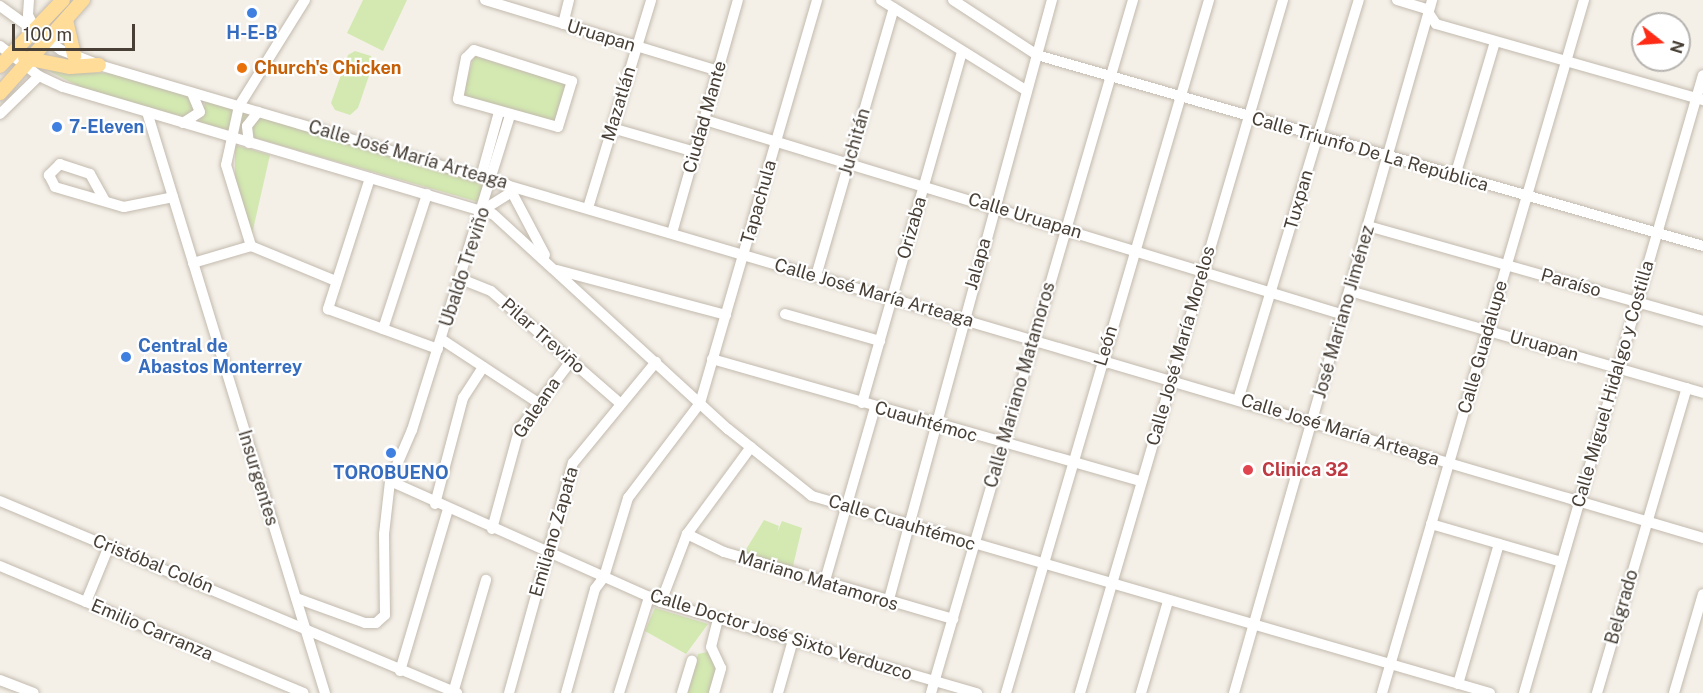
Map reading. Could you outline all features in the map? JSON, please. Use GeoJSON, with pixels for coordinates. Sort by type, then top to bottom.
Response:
{"type":"FeatureCollection","features":[{"type":"Feature","properties":{"kind":"main road"},"geometry":{"type":"LineString","coordinates":[[0,66],[36,32],[63,0]]}},
{"type":"Feature","properties":{"kind":"main road"},"geometry":{"type":"LineString","coordinates":[[0,93],[83,0]]}},
{"type":"Feature","properties":{"kind":"main road"},"geometry":{"type":"LineString","coordinates":[[66,20],[74,56]]}},
{"type":"Feature","properties":{"kind":"main road"},"geometry":{"type":"LineString","coordinates":[[12,56],[28,62],[70,66],[99,65]]}},
{"type":"Feature","properties":{"kind":"street"},"geometry":{"type":"LineString","coordinates":[[29,0],[28,15],[36,32]]}},
{"type":"Feature","properties":{"kind":"street"},"geometry":{"type":"LineString","coordinates":[[251,246],[227,172],[229,138],[239,106],[304,0]]}},
{"type":"Feature","properties":{"kind":"street","name":"Uruapan"},"geometry":{"type":"LineString","coordinates":[[486,0],[718,71]]}},
{"type":"Feature","properties":{"kind":"street"},"geometry":{"type":"LineString","coordinates":[[563,24],[570,0]]}},
{"type":"Feature","properties":{"kind":"street","name":"Mazatlán"},"geometry":{"type":"LineString","coordinates":[[588,208],[651,0]]}},
{"type":"Feature","properties":{"kind":"street","name":"Ciudad Mante"},"geometry":{"type":"LineString","coordinates":[[672,233],[738,0]]}},
{"type":"Feature","properties":{"kind":"street","name":"Tapachula"},"geometry":{"type":"LineString","coordinates":[[700,404],[817,0]]}},
{"type":"Feature","properties":{"kind":"street"},"geometry":{"type":"LineString","coordinates":[[881,0],[1027,92]]}},
{"type":"Feature","properties":{"kind":"street","name":"Calle Triunfo De La República"},"geometry":{"type":"LineString","coordinates":[[953,0],[1037,55],[1182,99],[1703,246]]}},
{"type":"Feature","properties":{"kind":"street"},"geometry":{"type":"LineString","coordinates":[[972,11],[975,0]]}},
{"type":"Feature","properties":{"kind":"street","name":"Jalapa"},"geometry":{"type":"LineString","coordinates":[[888,603],[911,526],[963,319],[1053,0]]}},
{"type":"Feature","properties":{"kind":"street","name":"Calle Mariano Matamoros"},"geometry":{"type":"LineString","coordinates":[[932,693],[1032,340],[1133,0]]}},
{"type":"Feature","properties":{"kind":"street","name":"León"},"geometry":{"type":"LineString","coordinates":[[1006,693],[1101,361],[1182,99],[1209,0]]}},
{"type":"Feature","properties":{"kind":"street","name":"Calle José María Morelos"},"geometry":{"type":"LineString","coordinates":[[1080,693],[1283,0]]}},
{"type":"Feature","properties":{"kind":"street","name":"Tuxpan"},"geometry":{"type":"LineString","coordinates":[[1238,400],[1272,294],[1359,0]]}},
{"type":"Feature","properties":{"kind":"street"},"geometry":{"type":"LineString","coordinates":[[1397,0],[1429,12],[1436,24],[1566,63],[1700,99]]}},
{"type":"Feature","properties":{"kind":"street","name":"José Mariano Jiménez"},"geometry":{"type":"LineString","coordinates":[[1234,693],[1344,315],[1432,0]]}},
{"type":"Feature","properties":{"kind":"street","name":"Calle Guadalupe"},"geometry":{"type":"LineString","coordinates":[[1382,693],[1451,463],[1584,0]]}},
{"type":"Feature","properties":{"kind":"street","name":"Calle José María Arteaga"},"geometry":{"type":"LineString","coordinates":[[0,6],[47,42],[74,56],[99,65],[492,180],[508,189],[588,208],[1703,538]]}},
{"type":"Feature","properties":{"kind":"street","name":"Juchitán"},"geometry":{"type":"LineString","coordinates":[[816,276],[894,8]]}},
{"type":"Feature","properties":{"kind":"street"},"geometry":{"type":"LineString","coordinates":[[1455,176],[1495,42]]}},
{"type":"Feature","properties":{"kind":"street"},"geometry":{"type":"LineString","coordinates":[[0,46],[12,56]]}},
{"type":"Feature","properties":{"kind":"street"},"geometry":{"type":"LineString","coordinates":[[470,51],[572,81],[558,127],[504,114],[458,99],[470,51]]}},
{"type":"Feature","properties":{"kind":"street","name":"Orizaba"},"geometry":{"type":"LineString","coordinates":[[862,403],[962,53]]}},
{"type":"Feature","properties":{"kind":"street","name":"Calle José María Arteaga"},"geometry":{"type":"LineString","coordinates":[[28,62],[39,76],[229,138],[370,178]]}},
{"type":"Feature","properties":{"kind":"street","name":"Calle Miguel Hidalgo y Costilla"},"geometry":{"type":"LineString","coordinates":[[1524,693],[1657,233],[1700,99],[1703,75]]}},
{"type":"Feature","properties":{"kind":"street"},"geometry":{"type":"LineString","coordinates":[[0,114],[39,76]]}},
{"type":"Feature","properties":{"kind":"street"},"geometry":{"type":"LineString","coordinates":[[183,123],[200,112],[192,92]]}},
{"type":"Feature","properties":{"kind":"street","name":"Insurgentes"},"geometry":{"type":"LineString","coordinates":[[147,112],[326,693]]}},
{"type":"Feature","properties":{"kind":"street"},"geometry":{"type":"LineString","coordinates":[[249,143],[247,126],[258,112]]}},
{"type":"Feature","properties":{"kind":"street"},"geometry":{"type":"LineString","coordinates":[[481,177],[504,114]]}},
{"type":"Feature","properties":{"kind":"street","name":"Ubaldo Treviño"},"geometry":{"type":"LineString","coordinates":[[390,481],[405,451],[483,210],[492,180],[504,114]]}},
{"type":"Feature","properties":{"kind":"street","name":"Calle Uruapan"},"geometry":{"type":"LineString","coordinates":[[705,120],[1344,315]]}},
{"type":"Feature","properties":{"kind":"street"},"geometry":{"type":"LineString","coordinates":[[612,128],[695,152]]}},
{"type":"Feature","properties":{"kind":"street"},"geometry":{"type":"LineString","coordinates":[[105,201],[90,174],[60,164],[53,169],[52,186],[105,201],[135,208],[173,197]]}},
{"type":"Feature","properties":{"kind":"street"},"geometry":{"type":"LineString","coordinates":[[370,178],[328,309],[383,329],[440,344],[483,367],[537,402]]}},
{"type":"Feature","properties":{"kind":"street","name":"Calle Cuauhtémoc"},"geometry":{"type":"LineString","coordinates":[[370,178],[483,210],[497,217],[700,404],[812,496],[1042,565],[1490,693]]}},
{"type":"Feature","properties":{"kind":"street"},"geometry":{"type":"LineString","coordinates":[[483,210],[508,189],[553,267],[726,315]]}},
{"type":"Feature","properties":{"kind":"street"},"geometry":{"type":"LineString","coordinates":[[383,329],[427,194]]}},
{"type":"Feature","properties":{"kind":"street","name":"Paraíso"},"geometry":{"type":"LineString","coordinates":[[1368,226],[1703,321]]}},
{"type":"Feature","properties":{"kind":"street"},"geometry":{"type":"LineString","coordinates":[[193,263],[251,246],[336,281]]}},
{"type":"Feature","properties":{"kind":"street","name":"Pilar Treviño"},"geometry":{"type":"LineString","coordinates":[[461,279],[491,291],[620,403]]}},
{"type":"Feature","properties":{"kind":"street","name":"Uruapan"},"geometry":{"type":"LineString","coordinates":[[1350,291],[1703,393]]}},
{"type":"Feature","properties":{"kind":"street"},"geometry":{"type":"LineString","coordinates":[[785,315],[880,341]]}},
{"type":"Feature","properties":{"kind":"street","name":"Cuauhtémoc"},"geometry":{"type":"LineString","coordinates":[[712,359],[1071,464],[1141,481]]}},
{"type":"Feature","properties":{"kind":"street","name":"Galeana"},"geometry":{"type":"LineString","coordinates":[[492,529],[515,438],[537,402],[571,361]]}},
{"type":"Feature","properties":{"kind":"street","name":"Emiliano Zapata"},"geometry":{"type":"LineString","coordinates":[[509,693],[573,463],[656,362]]}},
{"type":"Feature","properties":{"kind":"street"},"geometry":{"type":"LineString","coordinates":[[435,504],[463,398],[483,367]]}},
{"type":"Feature","properties":{"kind":"street","name":"Belgrado"},"geometry":{"type":"LineString","coordinates":[[1597,693],[1687,388]]}},
{"type":"Feature","properties":{"kind":"street"},"geometry":{"type":"LineString","coordinates":[[566,693],[595,589],[604,577],[633,488],[700,404]]}},
{"type":"Feature","properties":{"kind":"street"},"geometry":{"type":"LineString","coordinates":[[824,584],[875,407]]}},
{"type":"Feature","properties":{"kind":"street"},"geometry":{"type":"LineString","coordinates":[[661,602],[687,534],[752,447]]}},
{"type":"Feature","properties":{"kind":"street"},"geometry":{"type":"LineString","coordinates":[[296,598],[354,621],[381,620],[387,605],[384,534],[390,481]]}},
{"type":"Feature","properties":{"kind":"street","name":"Calle Doctor José Sixto Verduzco"},"geometry":{"type":"LineString","coordinates":[[390,481],[448,510],[661,602],[977,693]]}},
{"type":"Feature","properties":{"kind":"street","name":"Cristóbal Colón"},"geometry":{"type":"LineString","coordinates":[[1,505],[110,546],[307,627],[400,671],[454,693]]}},
{"type":"Feature","properties":{"kind":"street"},"geometry":{"type":"LineString","coordinates":[[400,671],[448,510]]}},
{"type":"Feature","properties":{"kind":"street"},"geometry":{"type":"LineString","coordinates":[[1431,525],[1562,562]]}},
{"type":"Feature","properties":{"kind":"street","name":"Mariano Matamoros"},"geometry":{"type":"LineString","coordinates":[[687,534],[724,552],[824,584],[953,619]]}},
{"type":"Feature","properties":{"kind":"street"},"geometry":{"type":"LineString","coordinates":[[1458,684],[1499,544]]}},
{"type":"Feature","properties":{"kind":"street"},"geometry":{"type":"LineString","coordinates":[[86,602],[110,546]]}},
{"type":"Feature","properties":{"kind":"street","name":"Emilio Carranza"},"geometry":{"type":"LineString","coordinates":[[0,566],[304,693]]}},
{"type":"Feature","properties":{"kind":"street"},"geometry":{"type":"LineString","coordinates":[[454,693],[486,580]]}},
{"type":"Feature","properties":{"kind":"street"},"geometry":{"type":"LineString","coordinates":[[1674,693],[1703,594]]}},
{"type":"Feature","properties":{"kind":"street"},"geometry":{"type":"LineString","coordinates":[[619,693],[649,597]]}},
{"type":"Feature","properties":{"kind":"street"},"geometry":{"type":"LineString","coordinates":[[1142,693],[1168,601]]}},
{"type":"Feature","properties":{"kind":"street"},"geometry":{"type":"LineString","coordinates":[[714,693],[721,668],[711,647],[718,619]]}},
{"type":"Feature","properties":{"kind":"street"},"geometry":{"type":"LineString","coordinates":[[778,693],[793,640]]}},
{"type":"Feature","properties":{"kind":"street"},"geometry":{"type":"LineString","coordinates":[[682,693],[692,660]]}},
{"type":"Feature","properties":{"kind":"street"},"geometry":{"type":"LineString","coordinates":[[0,680],[34,693]]}},
{"type":"Feature","properties":{"kind":"green space"},"geometry":{"type":"Polygon","coordinates":[[[363,0],[407,0],[383,51],[347,33],[363,0]]]}},
{"type":"Feature","properties":{"kind":"green space"},"geometry":{"type":"Polygon","coordinates":[[[355,51],[371,56],[373,64],[358,108],[350,115],[335,110],[331,103],[348,55],[355,51]]]}},
{"type":"Feature","properties":{"kind":"green space"},"geometry":{"type":"Polygon","coordinates":[[[474,56],[566,84],[554,123],[462,95],[474,56]]]}},
{"type":"Feature","properties":{"kind":"green space"},"geometry":{"type":"Polygon","coordinates":[[[45,69],[116,74],[191,97],[196,108],[187,117],[180,116],[84,89],[45,69]]]}},
{"type":"Feature","properties":{"kind":"green space"},"geometry":{"type":"Polygon","coordinates":[[[206,100],[487,180],[480,203],[200,122],[206,100]]]}},
{"type":"Feature","properties":{"kind":"green space"},"geometry":{"type":"Polygon","coordinates":[[[235,145],[270,155],[252,234],[235,181],[235,145]]]}},
{"type":"Feature","properties":{"kind":"green space"},"geometry":{"type":"Polygon","coordinates":[[[764,520],[779,526],[777,533],[782,521],[802,528],[792,570],[742,556],[764,520]]]}},
{"type":"Feature","properties":{"kind":"green space"},"geometry":{"type":"Polygon","coordinates":[[[655,608],[708,624],[686,654],[645,631],[655,608]]]}},
{"type":"Feature","properties":{"kind":"green space"},"geometry":{"type":"Polygon","coordinates":[[[707,652],[718,668],[713,693],[688,693],[698,654],[707,652]]]}},
{"type":"Feature","properties":{"kind":"place","name":"H-E-B"},"geometry":{"type":"Point","coordinates":[252,13]}},
{"type":"Feature","properties":{"kind":"place","name":"Church's Chicken"},"geometry":{"type":"Point","coordinates":[242,68]}},
{"type":"Feature","properties":{"kind":"place","name":"7-Eleven"},"geometry":{"type":"Point","coordinates":[57,127]}},
{"type":"Feature","properties":{"kind":"place","name":"Central de Abastos Monterrey"},"geometry":{"type":"Point","coordinates":[126,357]}},
{"type":"Feature","properties":{"kind":"place","name":"TOROBUENO"},"geometry":{"type":"Point","coordinates":[391,453]}},
{"type":"Feature","properties":{"kind":"place","name":"Clinica 32"},"geometry":{"type":"Point","coordinates":[1248,470]}}]}
